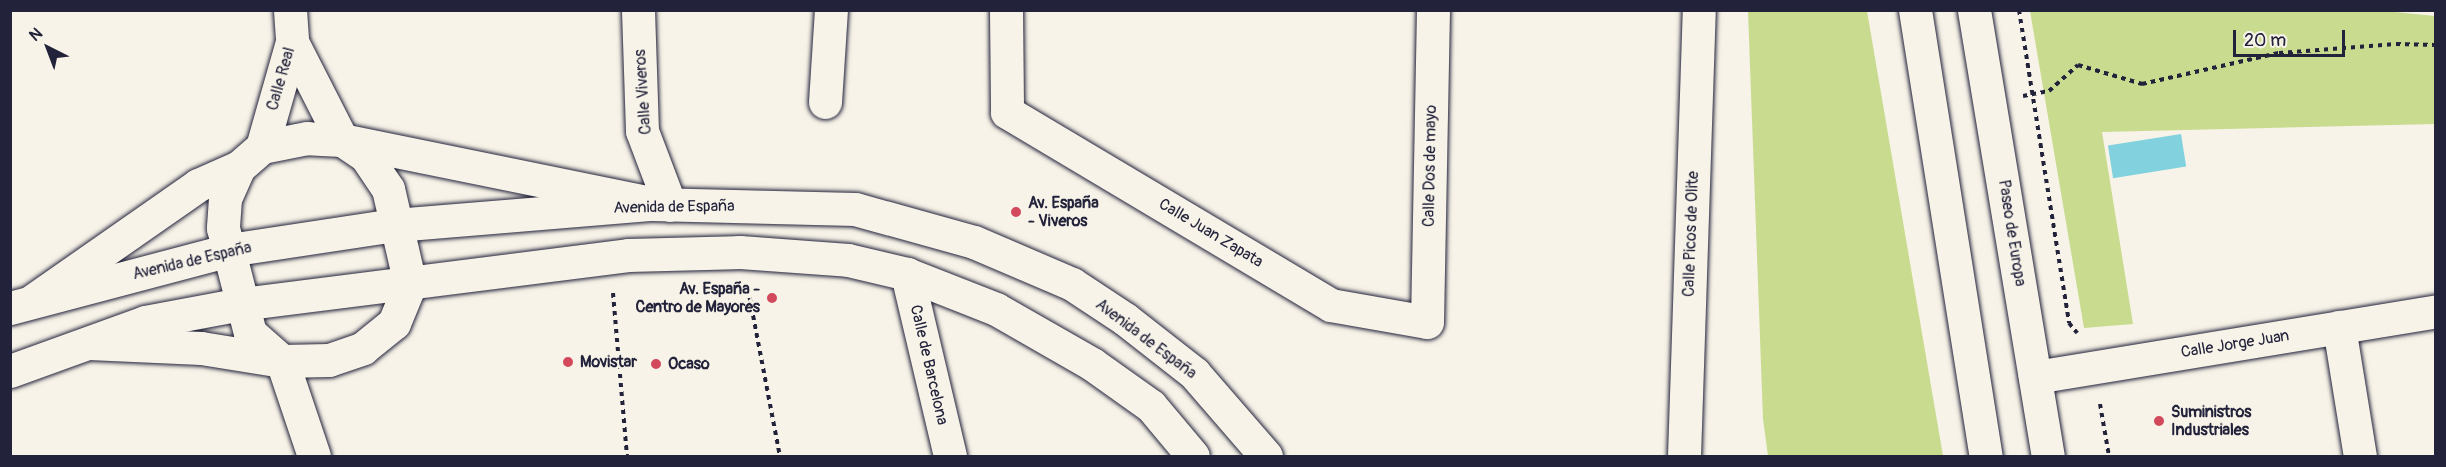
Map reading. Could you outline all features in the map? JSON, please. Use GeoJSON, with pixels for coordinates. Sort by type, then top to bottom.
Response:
{"type":"FeatureCollection","features":[{"type":"Feature","properties":{"kind":"street","name":"Calle Viveros"},"geometry":{"type":"LineString","coordinates":[[638,10],[642,130],[661,204]]}},
{"type":"Feature","properties":{"kind":"street"},"geometry":{"type":"LineString","coordinates":[[825,102],[831,10]]}},
{"type":"Feature","properties":{"kind":"street","name":"Calle Juan Zapata"},"geometry":{"type":"LineString","coordinates":[[1006,10],[1007,112],[1331,305],[1427,322]]}},
{"type":"Feature","properties":{"kind":"street","name":"Calle Dos de mayo"},"geometry":{"type":"LineString","coordinates":[[1427,322],[1432,10]]}},
{"type":"Feature","properties":{"kind":"street","name":"Calle Picos de Olite"},"geometry":{"type":"LineString","coordinates":[[1684,456],[1699,10]]}},
{"type":"Feature","properties":{"kind":"street"},"geometry":{"type":"LineString","coordinates":[[1915,10],[1986,456]]}},
{"type":"Feature","properties":{"kind":"street","name":"Paseo de Europa"},"geometry":{"type":"LineString","coordinates":[[1974,10],[2048,456]]}},
{"type":"Feature","properties":{"kind":"street"},"geometry":{"type":"LineString","coordinates":[[89,344],[201,348],[282,361],[329,360],[363,348],[394,323],[410,284],[388,189],[366,156],[342,140],[291,26]]}},
{"type":"Feature","properties":{"kind":"street","name":"Calle Real"},"geometry":{"type":"LineString","coordinates":[[282,361],[250,333],[224,228],[225,198],[250,157],[291,26]]}},
{"type":"Feature","properties":{"kind":"street"},"geometry":{"type":"LineString","coordinates":[[20,305],[198,185],[250,157],[307,138],[342,140],[661,204]]}},
{"type":"Feature","properties":{"kind":"street","name":"Avenida de España"},"geometry":{"type":"LineString","coordinates":[[20,305],[229,250],[395,225],[661,204],[855,209],[911,222],[1017,258],[1072,284],[1125,319],[1194,373],[1264,450]]}},
{"type":"Feature","properties":{"kind":"street"},"geometry":{"type":"LineString","coordinates":[[10,371],[145,322],[241,304],[610,257],[740,252],[848,260],[907,274],[996,309],[1092,364],[1151,406],[1193,456]]}},
{"type":"Feature","properties":{"kind":"street","name":"Calle de Barcelona"},"geometry":{"type":"LineString","coordinates":[[907,274],[950,456]]}},
{"type":"Feature","properties":{"kind":"street","name":"Calle Jorge Juan"},"geometry":{"type":"LineString","coordinates":[[2035,377],[2436,311]]}},
{"type":"Feature","properties":{"kind":"street"},"geometry":{"type":"LineString","coordinates":[[2339,327],[2360,456]]}},
{"type":"Feature","properties":{"kind":"street"},"geometry":{"type":"LineString","coordinates":[[282,361],[314,456]]}},
{"type":"Feature","properties":{"kind":"path"},"geometry":{"type":"LineString","coordinates":[[2019,10],[2069,323],[2106,366],[2098,397],[2109,456]]}},
{"type":"Feature","properties":{"kind":"path"},"geometry":{"type":"LineString","coordinates":[[1990,102],[2049,91],[2078,65],[2142,84],[2279,53],[2396,44],[2436,45]]}},
{"type":"Feature","properties":{"kind":"path"},"geometry":{"type":"LineString","coordinates":[[740,252],[780,456]]}},
{"type":"Feature","properties":{"kind":"path"},"geometry":{"type":"LineString","coordinates":[[610,257],[627,456]]}},
{"type":"Feature","properties":{"kind":"green space"},"geometry":{"type":"Polygon","coordinates":[[[1748,11],[1867,11],[1943,456],[1768,456],[1763,419],[1748,11]]]}},
{"type":"Feature","properties":{"kind":"green space"},"geometry":{"type":"Polygon","coordinates":[[[2030,11],[2385,11],[2435,16],[2435,124],[2102,132],[2133,324],[2084,328],[2030,11]]]}},
{"type":"Feature","properties":{"kind":"water"},"geometry":{"type":"Polygon","coordinates":[[[2181,134],[2186,167],[2113,178],[2108,146],[2181,134]]]}},
{"type":"Feature","properties":{"kind":"place","name":"Av. España - Viveros"},"geometry":{"type":"Point","coordinates":[1016,212]}},
{"type":"Feature","properties":{"kind":"place","name":"Av. España - Centro de Mayores"},"geometry":{"type":"Point","coordinates":[772,298]}},
{"type":"Feature","properties":{"kind":"place","name":"Movistar"},"geometry":{"type":"Point","coordinates":[568,362]}},
{"type":"Feature","properties":{"kind":"place","name":"Ocaso"},"geometry":{"type":"Point","coordinates":[656,364]}},
{"type":"Feature","properties":{"kind":"place","name":"Suministros Industriales"},"geometry":{"type":"Point","coordinates":[2159,421]}}]}
